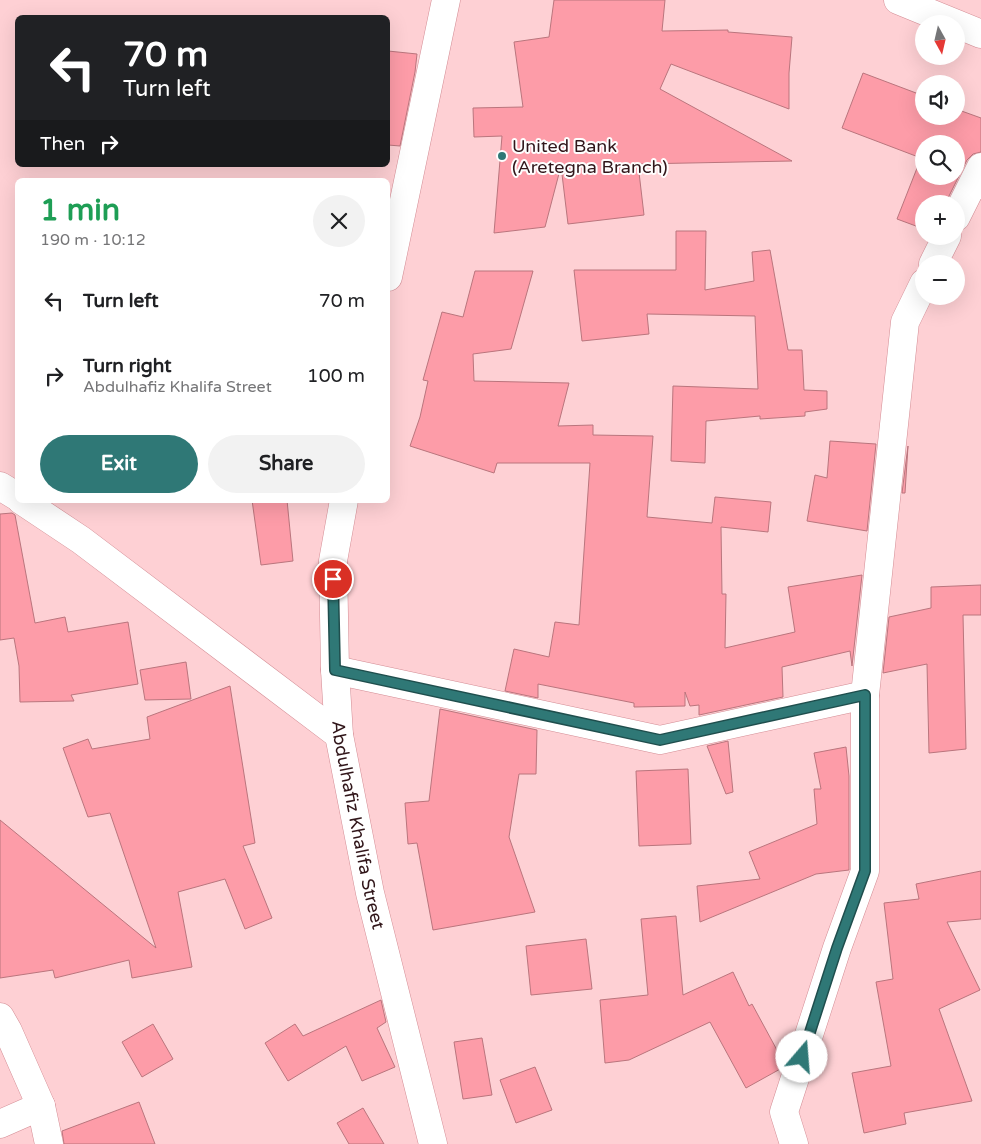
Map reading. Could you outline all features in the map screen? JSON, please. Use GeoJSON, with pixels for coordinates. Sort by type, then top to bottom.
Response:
{"type":"FeatureCollection","features":[{"type":"Feature","properties":{"kind":"main road"},"geometry":{"type":"LineString","coordinates":[[390,267],[446,0]]}},
{"type":"Feature","properties":{"kind":"main road"},"geometry":{"type":"LineString","coordinates":[[898,0],[981,34]]}},
{"type":"Feature","properties":{"kind":"main road"},"geometry":{"type":"LineString","coordinates":[[965,200],[981,167]]}},
{"type":"Feature","properties":{"kind":"main road"},"geometry":{"type":"LineString","coordinates":[[794,1144],[784,1112],[837,948],[865,871],[865,695],[905,322],[915,302]]}},
{"type":"Feature","properties":{"kind":"main road"},"geometry":{"type":"LineString","coordinates":[[0,486],[15,495]]}},
{"type":"Feature","properties":{"kind":"main road"},"geometry":{"type":"LineString","coordinates":[[26,503],[81,540],[339,735]]}},
{"type":"Feature","properties":{"kind":"main road","name":"Abdulhafiz Khalifa Street"},"geometry":{"type":"LineString","coordinates":[[343,503],[333,561],[335,670],[339,735],[370,892],[433,1144]]}},
{"type":"Feature","properties":{"kind":"main road"},"geometry":{"type":"LineString","coordinates":[[335,670],[660,740],[865,695]]}},
{"type":"Feature","properties":{"kind":"main road"},"geometry":{"type":"LineString","coordinates":[[0,1017],[41,1106],[49,1144]]}},
{"type":"Feature","properties":{"kind":"main road"},"geometry":{"type":"LineString","coordinates":[[0,1124],[41,1106]]}},
{"type":"Feature","properties":{"kind":"building"},"geometry":{"type":"Polygon","coordinates":[[[554,0],[665,0],[662,31],[728,30],[728,32],[792,37],[789,109],[671,64],[660,89],[792,161],[638,164],[644,215],[568,224],[561,166],[545,227],[494,233],[502,136],[474,137],[473,108],[523,107],[514,42],[549,37],[554,0]]]}},
{"type":"Feature","properties":{"kind":"building"},"geometry":{"type":"Polygon","coordinates":[[[390,51],[417,54],[400,146],[390,145],[390,51]]]}},
{"type":"Feature","properties":{"kind":"building"},"geometry":{"type":"Polygon","coordinates":[[[863,73],[915,93],[915,125],[965,125],[965,112],[981,118],[981,152],[973,154],[965,164],[965,135],[915,135],[915,156],[842,128],[863,73]]]}},
{"type":"Feature","properties":{"kind":"building"},"geometry":{"type":"Polygon","coordinates":[[[915,173],[915,185],[954,185],[950,195],[915,195],[915,226],[897,219],[915,173]]]}},
{"type":"Feature","properties":{"kind":"building"},"geometry":{"type":"Polygon","coordinates":[[[676,231],[706,231],[705,290],[754,281],[752,252],[770,250],[788,350],[802,350],[804,390],[827,391],[827,409],[805,412],[805,416],[760,419],[760,416],[706,421],[705,463],[671,461],[673,386],[758,389],[755,316],[647,314],[649,334],[582,341],[574,270],[676,270],[676,231]]]}},
{"type":"Feature","properties":{"kind":"building"},"geometry":{"type":"Polygon","coordinates":[[[475,271],[533,271],[511,349],[473,354],[474,381],[569,383],[558,426],[593,425],[593,435],[653,436],[647,517],[712,523],[715,497],[771,502],[768,532],[721,527],[722,594],[726,594],[725,648],[795,632],[788,587],[862,575],[852,666],[850,651],[782,667],[783,697],[699,715],[699,705],[690,706],[685,692],[685,706],[634,707],[634,703],[538,684],[538,698],[505,691],[514,649],[549,657],[555,622],[579,625],[590,463],[497,463],[494,473],[410,446],[420,417],[428,381],[423,380],[442,312],[463,317],[475,271]]]}},
{"type":"Feature","properties":{"kind":"building"},"geometry":{"type":"Polygon","coordinates":[[[830,441],[876,444],[867,531],[807,521],[815,475],[827,478],[830,441]]]}},
{"type":"Feature","properties":{"kind":"building"},"geometry":{"type":"Polygon","coordinates":[[[908,446],[905,493],[902,493],[908,446]]]}},
{"type":"Feature","properties":{"kind":"building"},"geometry":{"type":"Polygon","coordinates":[[[252,503],[287,503],[293,561],[261,565],[252,503]]]}},
{"type":"Feature","properties":{"kind":"building"},"geometry":{"type":"Polygon","coordinates":[[[12,513],[15,515],[35,623],[65,617],[68,632],[128,622],[138,684],[71,695],[74,701],[20,702],[19,666],[14,638],[0,640],[0,514],[12,513]]]}},
{"type":"Feature","properties":{"kind":"building"},"geometry":{"type":"Polygon","coordinates":[[[981,585],[981,615],[963,615],[966,749],[929,753],[927,664],[883,673],[889,617],[931,608],[931,587],[981,585]]]}},
{"type":"Feature","properties":{"kind":"building"},"geometry":{"type":"Polygon","coordinates":[[[186,662],[191,699],[145,700],[140,670],[186,662]]]}},
{"type":"Feature","properties":{"kind":"building"},"geometry":{"type":"Polygon","coordinates":[[[230,686],[255,843],[243,846],[272,918],[245,929],[225,879],[178,892],[192,967],[132,978],[129,960],[55,978],[53,970],[0,978],[0,820],[156,948],[110,813],[88,817],[63,748],[88,739],[92,749],[150,739],[147,717],[230,686]]]}},
{"type":"Feature","properties":{"kind":"building"},"geometry":{"type":"Polygon","coordinates":[[[440,709],[537,730],[536,774],[519,774],[509,837],[535,912],[433,930],[417,843],[408,844],[405,803],[429,801],[440,709]]]}},
{"type":"Feature","properties":{"kind":"building"},"geometry":{"type":"Polygon","coordinates":[[[728,741],[733,792],[726,794],[707,746],[728,741]]]}},
{"type":"Feature","properties":{"kind":"building"},"geometry":{"type":"Polygon","coordinates":[[[846,747],[849,776],[849,870],[816,874],[700,922],[697,886],[760,879],[749,852],[817,824],[814,789],[821,789],[814,753],[846,747]]]}},
{"type":"Feature","properties":{"kind":"building"},"geometry":{"type":"Polygon","coordinates":[[[688,769],[691,844],[639,846],[636,771],[688,769]]]}},
{"type":"Feature","properties":{"kind":"building"},"geometry":{"type":"Polygon","coordinates":[[[981,871],[981,919],[947,922],[980,990],[939,1009],[972,1101],[904,1113],[906,1124],[864,1133],[852,1073],[891,1066],[876,982],[893,979],[884,903],[919,899],[916,884],[981,871]]]}},
{"type":"Feature","properties":{"kind":"building"},"geometry":{"type":"Polygon","coordinates":[[[676,916],[683,995],[733,972],[749,1006],[752,1004],[784,1063],[782,1068],[746,1088],[710,1022],[629,1060],[605,1063],[600,1000],[648,995],[641,919],[676,916]]]}},
{"type":"Feature","properties":{"kind":"building"},"geometry":{"type":"Polygon","coordinates":[[[586,939],[592,989],[531,995],[526,946],[586,939]]]}},
{"type":"Feature","properties":{"kind":"building"},"geometry":{"type":"Polygon","coordinates":[[[381,1000],[386,1022],[377,1028],[395,1067],[362,1081],[346,1046],[288,1081],[265,1043],[295,1024],[303,1036],[381,1000]]]}},
{"type":"Feature","properties":{"kind":"building"},"geometry":{"type":"Polygon","coordinates":[[[153,1024],[173,1059],[142,1077],[122,1042],[153,1024]]]}},
{"type":"Feature","properties":{"kind":"building"},"geometry":{"type":"Polygon","coordinates":[[[482,1038],[492,1095],[463,1099],[454,1042],[482,1038]]]}},
{"type":"Feature","properties":{"kind":"building"},"geometry":{"type":"Polygon","coordinates":[[[535,1067],[552,1110],[516,1123],[500,1080],[535,1067]]]}},
{"type":"Feature","properties":{"kind":"building"},"geometry":{"type":"Polygon","coordinates":[[[139,1102],[155,1144],[64,1144],[62,1131],[139,1102]]]}},
{"type":"Feature","properties":{"kind":"building"},"geometry":{"type":"Polygon","coordinates":[[[363,1108],[384,1144],[349,1144],[337,1123],[363,1108]]]}},
{"type":"Feature","properties":{"kind":"place","name":"United Bank (Aretegna Branch)"},"geometry":{"type":"Point","coordinates":[502,156]}},
{"type":"Feature","properties":{"kind":"route"},"geometry":{"type":"LineString","coordinates":[[333,579],[335,670],[660,740],[865,695],[865,871],[837,948],[802,1057]]}}]}
